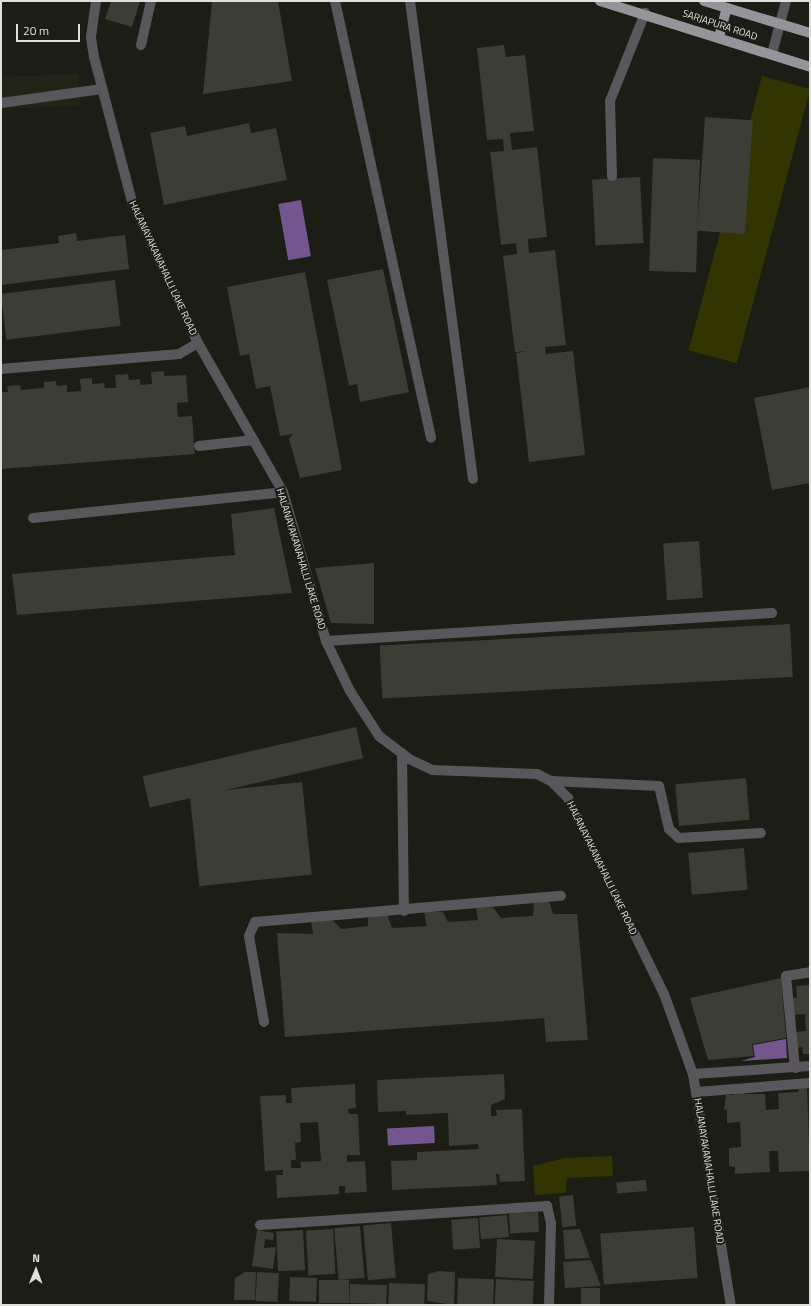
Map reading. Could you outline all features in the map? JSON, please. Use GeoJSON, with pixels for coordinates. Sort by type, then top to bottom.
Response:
{"type":"FeatureCollection","features":[{"type":"Feature","properties":{"kind":"main road","name":"SARJAPURA ROAD"},"geometry":{"type":"LineString","coordinates":[[600,1],[645,13],[810,66]]}},
{"type":"Feature","properties":{"kind":"main road","name":"SARJAPURA ROAD"},"geometry":{"type":"LineString","coordinates":[[704,1],[810,33]]}},
{"type":"Feature","properties":{"kind":"main road"},"geometry":{"type":"LineString","coordinates":[[719,37],[727,8]]}},
{"type":"Feature","properties":{"kind":"street","name":"HALANAYAKANAHALLI LAKE ROAD"},"geometry":{"type":"LineString","coordinates":[[96,1],[91,38],[102,89],[132,202],[198,343],[283,492],[326,641],[350,691],[379,736],[402,754],[433,770],[537,774],[552,781],[568,798],[664,994],[693,1074],[731,1305]]}},
{"type":"Feature","properties":{"kind":"street"},"geometry":{"type":"LineString","coordinates":[[141,45],[151,1]]}},
{"type":"Feature","properties":{"kind":"street"},"geometry":{"type":"LineString","coordinates":[[336,1],[431,438]]}},
{"type":"Feature","properties":{"kind":"street"},"geometry":{"type":"LineString","coordinates":[[410,1],[473,479]]}},
{"type":"Feature","properties":{"kind":"street"},"geometry":{"type":"LineString","coordinates":[[772,54],[786,1]]}},
{"type":"Feature","properties":{"kind":"street"},"geometry":{"type":"LineString","coordinates":[[612,176],[610,101],[645,13]]}},
{"type":"Feature","properties":{"kind":"street"},"geometry":{"type":"LineString","coordinates":[[1,103],[102,89]]}},
{"type":"Feature","properties":{"kind":"street"},"geometry":{"type":"LineString","coordinates":[[1,369],[178,354],[198,343]]}},
{"type":"Feature","properties":{"kind":"street"},"geometry":{"type":"LineString","coordinates":[[200,446],[254,440]]}},
{"type":"Feature","properties":{"kind":"street"},"geometry":{"type":"LineString","coordinates":[[33,518],[283,492]]}},
{"type":"Feature","properties":{"kind":"street"},"geometry":{"type":"LineString","coordinates":[[326,641],[772,613]]}},
{"type":"Feature","properties":{"kind":"street"},"geometry":{"type":"LineString","coordinates":[[402,754],[404,911]]}},
{"type":"Feature","properties":{"kind":"street"},"geometry":{"type":"LineString","coordinates":[[552,781],[659,786],[669,829],[679,838],[760,833]]}},
{"type":"Feature","properties":{"kind":"street"},"geometry":{"type":"LineString","coordinates":[[264,1022],[249,936],[255,922],[404,911],[561,896]]}},
{"type":"Feature","properties":{"kind":"street"},"geometry":{"type":"LineString","coordinates":[[795,1068],[786,976],[810,972]]}},
{"type":"Feature","properties":{"kind":"street"},"geometry":{"type":"LineString","coordinates":[[693,1074],[810,1066]]}},
{"type":"Feature","properties":{"kind":"street"},"geometry":{"type":"LineString","coordinates":[[777,1068],[780,1083]]}},
{"type":"Feature","properties":{"kind":"street"},"geometry":{"type":"LineString","coordinates":[[696,1092],[780,1083],[810,1083]]}},
{"type":"Feature","properties":{"kind":"street"},"geometry":{"type":"LineString","coordinates":[[260,1225],[547,1206],[551,1223],[549,1305]]}},
{"type":"Feature","properties":{"kind":"shaded area"},"geometry":{"type":"Polygon","coordinates":[[[79,74],[80,106],[2,109],[1,77],[79,74]]]}},
{"type":"Feature","properties":{"kind":"shaded area"},"geometry":{"type":"Polygon","coordinates":[[[762,76],[810,90],[737,363],[688,350],[762,76]]]}},
{"type":"Feature","properties":{"kind":"shaded area"},"geometry":{"type":"Polygon","coordinates":[[[301,200],[311,256],[288,260],[278,204],[301,200]]]}},
{"type":"Feature","properties":{"kind":"shaded area"},"geometry":{"type":"Polygon","coordinates":[[[786,1039],[787,1058],[741,1061],[755,1057],[753,1045],[786,1039]]]}},
{"type":"Feature","properties":{"kind":"shaded area"},"geometry":{"type":"Polygon","coordinates":[[[434,1126],[435,1143],[388,1145],[387,1128],[434,1126]]]}},
{"type":"Feature","properties":{"kind":"shaded area"},"geometry":{"type":"Polygon","coordinates":[[[612,1156],[613,1176],[567,1178],[566,1193],[535,1195],[533,1166],[565,1158],[612,1156]]]}},
{"type":"Feature","properties":{"kind":"building"},"geometry":{"type":"Polygon","coordinates":[[[111,1],[140,1],[132,27],[105,19],[111,1]]]}},
{"type":"Feature","properties":{"kind":"building"},"geometry":{"type":"Polygon","coordinates":[[[212,1],[278,1],[292,81],[203,94],[212,1]]]}},
{"type":"Feature","properties":{"kind":"building"},"geometry":{"type":"Polygon","coordinates":[[[504,45],[506,57],[525,55],[534,131],[510,133],[512,150],[537,147],[547,237],[528,239],[529,253],[555,250],[566,345],[545,347],[546,354],[573,351],[585,455],[529,462],[516,353],[528,351],[515,352],[503,256],[517,254],[516,243],[501,245],[490,152],[504,151],[503,139],[487,140],[477,48],[504,45]]]}},
{"type":"Feature","properties":{"kind":"building"},"geometry":{"type":"Polygon","coordinates":[[[705,117],[753,120],[745,234],[697,231],[705,117]]]}},
{"type":"Feature","properties":{"kind":"building"},"geometry":{"type":"Polygon","coordinates":[[[249,123],[251,133],[276,128],[287,180],[164,205],[150,133],[185,126],[187,136],[249,123]]]}},
{"type":"Feature","properties":{"kind":"building"},"geometry":{"type":"Polygon","coordinates":[[[653,158],[700,160],[696,273],[649,271],[653,158]]]}},
{"type":"Feature","properties":{"kind":"building"},"geometry":{"type":"Polygon","coordinates":[[[640,177],[643,243],[596,245],[592,180],[640,177]]]}},
{"type":"Feature","properties":{"kind":"building"},"geometry":{"type":"Polygon","coordinates":[[[76,233],[77,241],[125,235],[129,269],[1,285],[1,250],[59,243],[58,236],[76,233]]]}},
{"type":"Feature","properties":{"kind":"building"},"geometry":{"type":"Polygon","coordinates":[[[383,269],[409,392],[360,402],[357,384],[349,386],[327,280],[383,269]]]}},
{"type":"Feature","properties":{"kind":"building"},"geometry":{"type":"Polygon","coordinates":[[[305,272],[342,470],[300,478],[289,439],[293,434],[280,436],[270,386],[256,389],[249,354],[240,356],[227,287],[305,272]]]}},
{"type":"Feature","properties":{"kind":"building"},"geometry":{"type":"Polygon","coordinates":[[[115,280],[121,326],[6,340],[1,294],[115,280]]]}},
{"type":"Feature","properties":{"kind":"building"},"geometry":{"type":"Polygon","coordinates":[[[164,371],[164,376],[186,375],[188,402],[177,403],[178,417],[192,416],[195,454],[1,469],[1,392],[8,392],[7,386],[20,385],[21,390],[44,388],[44,382],[56,381],[57,386],[67,385],[67,392],[81,391],[80,379],[92,378],[92,384],[104,383],[105,388],[116,388],[115,375],[128,374],[129,380],[140,379],[140,385],[152,384],[151,372],[164,371]]]}},
{"type":"Feature","properties":{"kind":"building"},"geometry":{"type":"Polygon","coordinates":[[[810,387],[810,483],[772,490],[754,398],[810,387]]]}},
{"type":"Feature","properties":{"kind":"building"},"geometry":{"type":"Polygon","coordinates":[[[274,508],[292,593],[17,615],[12,574],[235,555],[231,514],[274,508]]]}},
{"type":"Feature","properties":{"kind":"building"},"geometry":{"type":"Polygon","coordinates":[[[699,541],[703,598],[667,600],[663,544],[699,541]]]}},
{"type":"Feature","properties":{"kind":"building"},"geometry":{"type":"Polygon","coordinates":[[[374,563],[374,624],[331,623],[315,568],[374,563]]]}},
{"type":"Feature","properties":{"kind":"building"},"geometry":{"type":"Polygon","coordinates":[[[790,624],[793,677],[382,698],[380,646],[790,624]]]}},
{"type":"Feature","properties":{"kind":"building"},"geometry":{"type":"Polygon","coordinates":[[[356,727],[363,758],[150,807],[143,776],[356,727]]]}},
{"type":"Feature","properties":{"kind":"building"},"geometry":{"type":"Polygon","coordinates":[[[746,778],[750,820],[679,826],[675,784],[746,778]]]}},
{"type":"Feature","properties":{"kind":"building"},"geometry":{"type":"Polygon","coordinates":[[[302,782],[312,874],[199,886],[190,794],[302,782]]]}},
{"type":"Feature","properties":{"kind":"building"},"geometry":{"type":"Polygon","coordinates":[[[744,848],[748,890],[692,895],[688,853],[744,848]]]}},
{"type":"Feature","properties":{"kind":"building"},"geometry":{"type":"Polygon","coordinates":[[[549,901],[553,914],[577,914],[588,1040],[546,1042],[544,1018],[285,1037],[277,933],[313,934],[311,921],[331,918],[341,929],[368,926],[368,917],[387,914],[392,928],[427,926],[424,912],[443,912],[448,922],[478,920],[476,908],[493,907],[501,918],[533,916],[534,903],[549,901]]]}},
{"type":"Feature","properties":{"kind":"building"},"geometry":{"type":"Polygon","coordinates":[[[781,978],[786,1038],[752,1044],[754,1056],[708,1060],[690,998],[781,978]]]}},
{"type":"Feature","properties":{"kind":"building"},"geometry":{"type":"Polygon","coordinates":[[[810,985],[810,1054],[803,1054],[802,1047],[797,1048],[795,1032],[806,1031],[805,1014],[793,1015],[791,998],[797,998],[796,986],[810,985]]]}},
{"type":"Feature","properties":{"kind":"building"},"geometry":{"type":"Polygon","coordinates":[[[504,1074],[505,1099],[491,1105],[491,1116],[497,1116],[496,1110],[522,1109],[525,1181],[500,1182],[499,1174],[496,1174],[497,1185],[392,1190],[391,1161],[417,1160],[417,1152],[479,1149],[478,1144],[449,1146],[448,1113],[406,1115],[406,1111],[378,1112],[377,1080],[504,1074]]]}},
{"type":"Feature","properties":{"kind":"building"},"geometry":{"type":"Polygon","coordinates":[[[355,1084],[356,1108],[348,1109],[349,1114],[358,1114],[360,1155],[347,1155],[347,1162],[365,1161],[367,1192],[345,1193],[345,1186],[339,1186],[339,1194],[277,1198],[276,1175],[283,1175],[283,1170],[265,1171],[260,1096],[286,1095],[286,1103],[292,1103],[291,1088],[355,1084]],[[318,1122],[300,1123],[301,1142],[295,1143],[296,1160],[291,1160],[291,1168],[301,1168],[300,1162],[321,1161],[318,1122]]]}},
{"type":"Feature","properties":{"kind":"building"},"geometry":{"type":"Polygon","coordinates":[[[807,1087],[810,1171],[779,1172],[778,1151],[769,1151],[770,1172],[735,1174],[735,1167],[729,1166],[729,1148],[741,1147],[740,1122],[727,1123],[727,1109],[724,1110],[726,1095],[735,1095],[735,1090],[744,1090],[744,1094],[765,1094],[766,1110],[779,1109],[778,1093],[798,1092],[798,1088],[807,1087]]]}},
{"type":"Feature","properties":{"kind":"building"},"geometry":{"type":"Polygon","coordinates":[[[646,1180],[647,1191],[617,1194],[616,1183],[646,1180]]]}},
{"type":"Feature","properties":{"kind":"building"},"geometry":{"type":"Polygon","coordinates":[[[573,1195],[576,1226],[562,1227],[559,1196],[573,1195]]]}},
{"type":"Feature","properties":{"kind":"building"},"geometry":{"type":"Polygon","coordinates":[[[538,1212],[539,1232],[510,1233],[509,1214],[538,1212]]]}},
{"type":"Feature","properties":{"kind":"building"},"geometry":{"type":"Polygon","coordinates":[[[507,1215],[509,1237],[481,1239],[479,1217],[507,1215]]]}},
{"type":"Feature","properties":{"kind":"building"},"geometry":{"type":"Polygon","coordinates":[[[478,1218],[480,1248],[453,1250],[451,1220],[478,1218]]]}},
{"type":"Feature","properties":{"kind":"building"},"geometry":{"type":"Polygon","coordinates":[[[391,1223],[396,1278],[368,1280],[363,1225],[391,1223]]]}},
{"type":"Feature","properties":{"kind":"building"},"geometry":{"type":"Polygon","coordinates":[[[360,1226],[365,1278],[339,1280],[334,1228],[360,1226]]]}},
{"type":"Feature","properties":{"kind":"building"},"geometry":{"type":"Polygon","coordinates":[[[694,1227],[698,1278],[604,1284],[600,1234],[694,1227]]]}},
{"type":"Feature","properties":{"kind":"building"},"geometry":{"type":"Polygon","coordinates":[[[333,1229],[335,1274],[308,1275],[306,1230],[333,1229]]]}},
{"type":"Feature","properties":{"kind":"building"},"geometry":{"type":"Polygon","coordinates":[[[580,1229],[590,1258],[565,1259],[563,1230],[580,1229]]]}},
{"type":"Feature","properties":{"kind":"building"},"geometry":{"type":"Polygon","coordinates":[[[257,1230],[274,1233],[273,1240],[265,1239],[264,1248],[276,1247],[273,1269],[252,1266],[257,1230]]]}},
{"type":"Feature","properties":{"kind":"building"},"geometry":{"type":"Polygon","coordinates":[[[303,1230],[305,1270],[278,1271],[276,1231],[303,1230]]]}},
{"type":"Feature","properties":{"kind":"building"},"geometry":{"type":"Polygon","coordinates":[[[497,1239],[535,1241],[533,1279],[495,1277],[497,1239]]]}},
{"type":"Feature","properties":{"kind":"building"},"geometry":{"type":"Polygon","coordinates":[[[591,1260],[601,1286],[565,1288],[563,1262],[591,1260]]]}},
{"type":"Feature","properties":{"kind":"building"},"geometry":{"type":"Polygon","coordinates":[[[439,1271],[455,1272],[454,1305],[427,1301],[428,1274],[439,1271]]]}},
{"type":"Feature","properties":{"kind":"building"},"geometry":{"type":"Polygon","coordinates":[[[245,1272],[256,1272],[255,1300],[234,1300],[235,1278],[245,1272]]]}},
{"type":"Feature","properties":{"kind":"building"},"geometry":{"type":"Polygon","coordinates":[[[257,1272],[279,1273],[277,1302],[255,1301],[257,1272]]]}},
{"type":"Feature","properties":{"kind":"building"},"geometry":{"type":"Polygon","coordinates":[[[290,1277],[317,1278],[316,1302],[289,1301],[290,1277]]]}},
{"type":"Feature","properties":{"kind":"building"},"geometry":{"type":"Polygon","coordinates":[[[458,1278],[494,1279],[493,1305],[457,1305],[458,1278]]]}},
{"type":"Feature","properties":{"kind":"building"},"geometry":{"type":"Polygon","coordinates":[[[496,1279],[534,1281],[533,1305],[495,1305],[496,1279]]]}},
{"type":"Feature","properties":{"kind":"building"},"geometry":{"type":"Polygon","coordinates":[[[319,1280],[349,1280],[349,1303],[319,1303],[319,1280]]]}},
{"type":"Feature","properties":{"kind":"building"},"geometry":{"type":"Polygon","coordinates":[[[389,1283],[425,1284],[424,1305],[388,1304],[389,1283]]]}},
{"type":"Feature","properties":{"kind":"building"},"geometry":{"type":"Polygon","coordinates":[[[350,1284],[387,1285],[386,1304],[349,1303],[350,1284]]]}},
{"type":"Feature","properties":{"kind":"building"},"geometry":{"type":"Polygon","coordinates":[[[581,1288],[600,1288],[600,1305],[581,1305],[581,1288]]]}}]}
